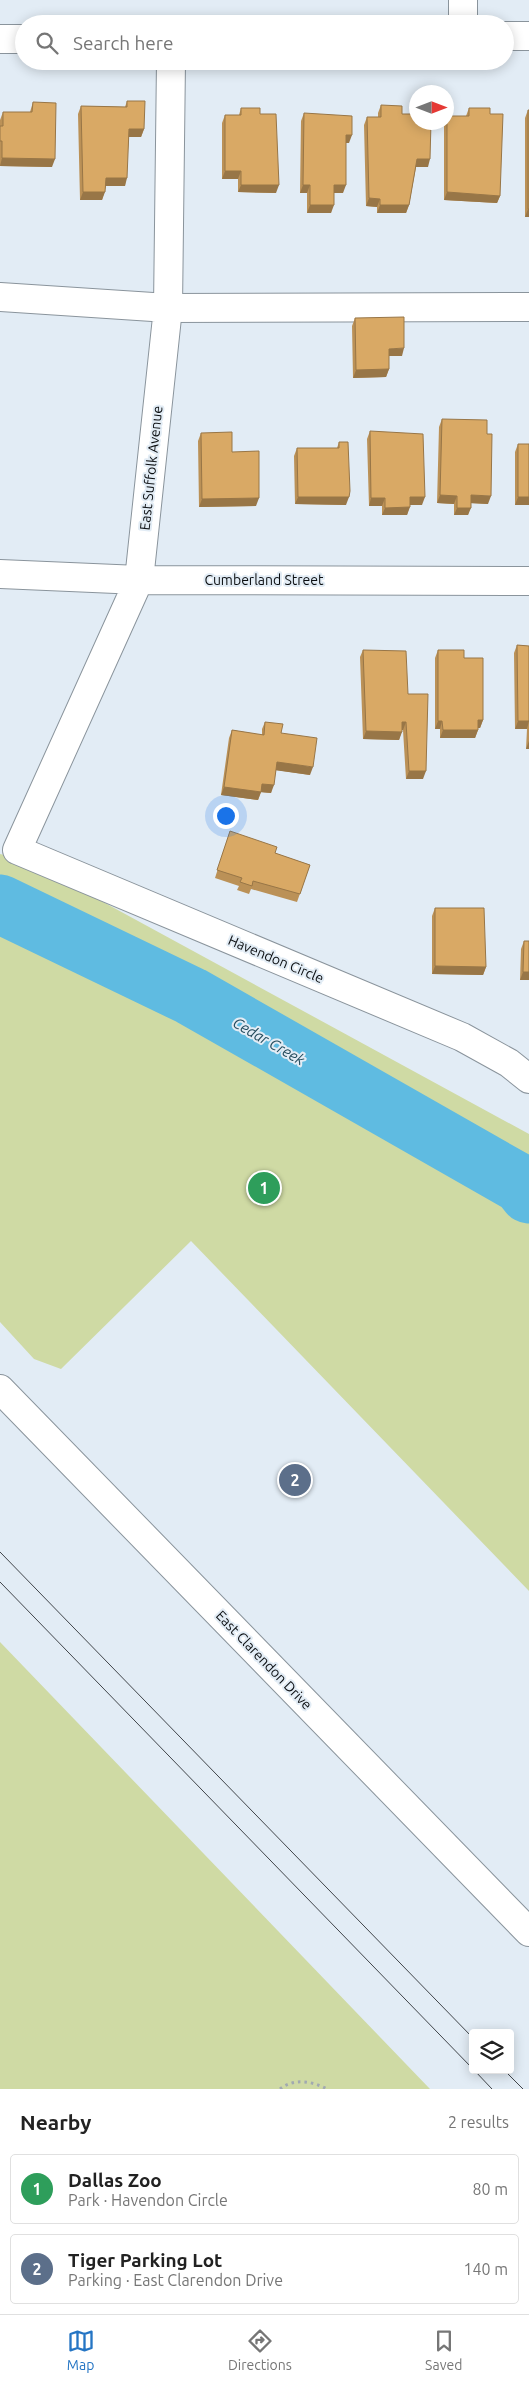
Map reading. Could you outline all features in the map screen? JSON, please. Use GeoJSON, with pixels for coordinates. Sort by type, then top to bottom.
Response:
{"type":"FeatureCollection","features":[{"type":"Feature","properties":{"kind":"street"},"geometry":{"type":"LineString","coordinates":[[462,0],[463,15]]}},
{"type":"Feature","properties":{"kind":"street"},"geometry":{"type":"LineString","coordinates":[[514,36],[529,36]]}},
{"type":"Feature","properties":{"kind":"street"},"geometry":{"type":"LineString","coordinates":[[0,40],[15,39]]}},
{"type":"Feature","properties":{"kind":"street","name":"East Suffolk Avenue"},"geometry":{"type":"LineString","coordinates":[[17,850],[139,580],[168,308],[171,70]]}},
{"type":"Feature","properties":{"kind":"street"},"geometry":{"type":"LineString","coordinates":[[0,296],[168,308],[529,308]]}},
{"type":"Feature","properties":{"kind":"street","name":"Cumberland Street"},"geometry":{"type":"LineString","coordinates":[[0,574],[139,580],[529,580]]}},
{"type":"Feature","properties":{"kind":"street","name":"Havendon Circle"},"geometry":{"type":"LineString","coordinates":[[17,850],[462,1037],[509,1062],[529,1078]]}},
{"type":"Feature","properties":{"kind":"street","name":"East Clarendon Drive"},"geometry":{"type":"LineString","coordinates":[[0,1389],[529,1932]]}},
{"type":"Feature","properties":{"kind":"path"},"geometry":{"type":"LineString","coordinates":[[280,2089],[292,2083],[302,2082],[327,2089]]}},
{"type":"Feature","properties":{"kind":"green space"},"geometry":{"type":"Polygon","coordinates":[[[0,854],[26,860],[529,1134],[529,1591],[191,1241],[61,1369],[34,1359],[0,1322],[0,854]]]}},
{"type":"Feature","properties":{"kind":"green space"},"geometry":{"type":"Polygon","coordinates":[[[0,1642],[430,2089],[0,2089],[0,1642]]]}},
{"type":"Feature","properties":{"kind":"building"},"geometry":{"type":"Polygon","coordinates":[[[127,101],[145,101],[144,129],[129,129],[127,178],[106,178],[105,192],[83,192],[81,106],[127,107],[127,101]]]}},
{"type":"Feature","properties":{"kind":"building"},"geometry":{"type":"Polygon","coordinates":[[[33,102],[56,103],[55,159],[2,158],[0,126],[3,126],[3,112],[32,112],[33,102]]]}},
{"type":"Feature","properties":{"kind":"building"},"geometry":{"type":"Polygon","coordinates":[[[381,105],[402,106],[402,114],[409,114],[409,130],[431,130],[430,159],[417,159],[409,205],[380,205],[380,199],[369,198],[367,117],[381,117],[381,105]]]}},
{"type":"Feature","properties":{"kind":"building"},"geometry":{"type":"Polygon","coordinates":[[[241,108],[260,108],[260,114],[276,114],[279,185],[241,185],[241,171],[225,171],[225,115],[241,115],[241,108]]]}},
{"type":"Feature","properties":{"kind":"building"},"geometry":{"type":"Polygon","coordinates":[[[469,108],[490,108],[490,114],[503,114],[500,196],[447,192],[447,130],[454,130],[454,116],[469,116],[469,108]]]}},
{"type":"Feature","properties":{"kind":"building"},"geometry":{"type":"Polygon","coordinates":[[[529,110],[529,209],[528,209],[529,110]]]}},
{"type":"Feature","properties":{"kind":"building"},"geometry":{"type":"Polygon","coordinates":[[[304,113],[352,116],[352,135],[346,135],[346,185],[334,185],[334,205],[310,205],[310,185],[303,185],[304,113]]]}},
{"type":"Feature","properties":{"kind":"building"},"geometry":{"type":"Polygon","coordinates":[[[404,317],[404,348],[389,349],[389,369],[356,370],[355,318],[404,317]]]}},
{"type":"Feature","properties":{"kind":"building"},"geometry":{"type":"Polygon","coordinates":[[[442,419],[487,420],[487,434],[492,434],[491,496],[471,495],[471,508],[457,508],[457,496],[440,495],[442,419]]]}},
{"type":"Feature","properties":{"kind":"building"},"geometry":{"type":"Polygon","coordinates":[[[370,431],[423,434],[425,497],[410,497],[410,507],[385,508],[385,498],[371,498],[370,431]]]}},
{"type":"Feature","properties":{"kind":"building"},"geometry":{"type":"Polygon","coordinates":[[[232,432],[232,452],[259,451],[259,498],[202,499],[201,433],[232,432]]]}},
{"type":"Feature","properties":{"kind":"building"},"geometry":{"type":"Polygon","coordinates":[[[339,442],[348,442],[349,497],[298,497],[297,448],[339,448],[339,442]]]}},
{"type":"Feature","properties":{"kind":"building"},"geometry":{"type":"Polygon","coordinates":[[[518,444],[529,444],[529,497],[518,497],[518,444]]]}},
{"type":"Feature","properties":{"kind":"building"},"geometry":{"type":"Polygon","coordinates":[[[517,645],[529,646],[529,721],[518,721],[517,645]]]}},
{"type":"Feature","properties":{"kind":"building"},"geometry":{"type":"Polygon","coordinates":[[[363,650],[406,651],[408,694],[428,694],[426,771],[409,771],[406,722],[402,722],[402,732],[366,731],[363,650]]]}},
{"type":"Feature","properties":{"kind":"building"},"geometry":{"type":"Polygon","coordinates":[[[438,650],[464,650],[464,658],[483,658],[483,720],[478,720],[478,730],[443,730],[442,721],[438,721],[438,650]]]}},
{"type":"Feature","properties":{"kind":"building"},"geometry":{"type":"Polygon","coordinates":[[[265,722],[283,724],[281,733],[317,738],[313,767],[277,762],[274,785],[262,784],[261,792],[224,787],[232,730],[264,735],[265,722]]]}},
{"type":"Feature","properties":{"kind":"building"},"geometry":{"type":"Polygon","coordinates":[[[230,831],[277,847],[275,853],[310,865],[300,894],[253,881],[252,886],[240,882],[242,878],[217,870],[230,831]]]}},
{"type":"Feature","properties":{"kind":"building"},"geometry":{"type":"Polygon","coordinates":[[[435,908],[484,908],[486,967],[435,966],[435,908]]]}},
{"type":"Feature","properties":{"kind":"building"},"geometry":{"type":"Polygon","coordinates":[[[524,941],[529,941],[529,972],[523,972],[524,941]]]}},
{"type":"Feature","properties":{"kind":"waterway","name":"Cedar Creek"},"geometry":{"type":"LineString","coordinates":[[0,904],[191,996],[521,1184],[529,1194]]}},
{"type":"Feature","properties":{"kind":"tram line"},"geometry":{"type":"LineString","coordinates":[[0,1552],[469,2034]]}},
{"type":"Feature","properties":{"kind":"tram line"},"geometry":{"type":"LineString","coordinates":[[0,1582],[469,2065]]}},
{"type":"Feature","properties":{"kind":"tram line"},"geometry":{"type":"LineString","coordinates":[[478,2074],[492,2089]]}},
{"type":"Feature","properties":{"kind":"tram line"},"geometry":{"type":"LineString","coordinates":[[508,2074],[523,2089]]}},
{"type":"Feature","properties":{"kind":"place","name":"Dallas Zoo"},"geometry":{"type":"Point","coordinates":[264,1188]}},
{"type":"Feature","properties":{"kind":"place","name":"Tiger Parking Lot"},"geometry":{"type":"Point","coordinates":[295,1480]}}]}
